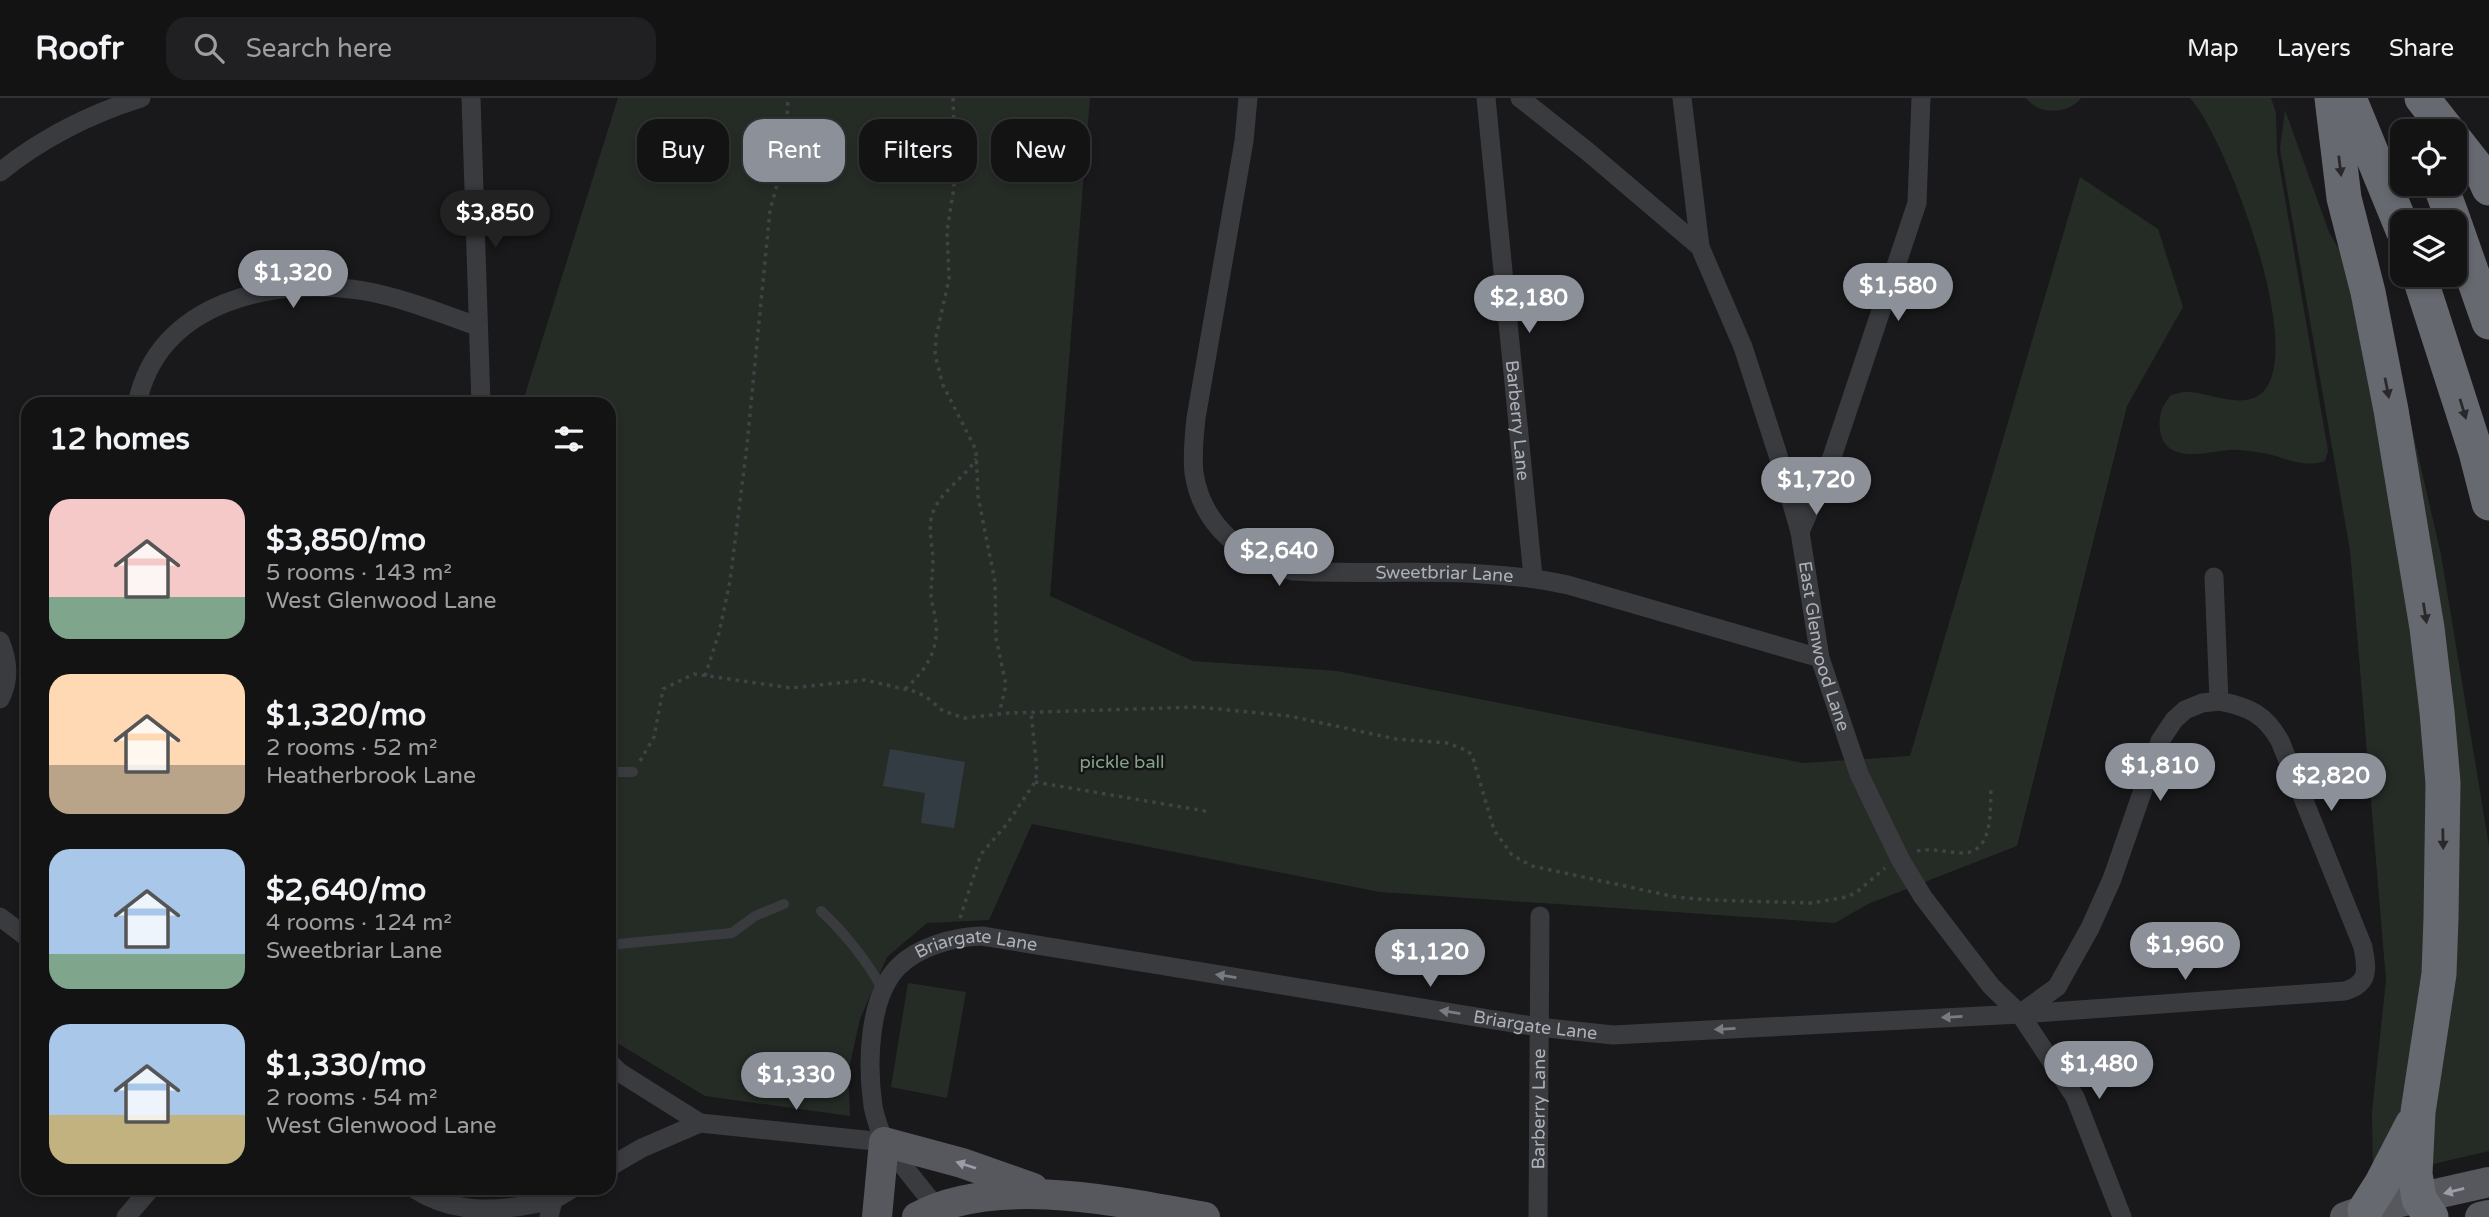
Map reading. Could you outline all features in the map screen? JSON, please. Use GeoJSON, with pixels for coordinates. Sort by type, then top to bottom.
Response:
{"type":"FeatureCollection","features":[{"type":"Feature","properties":{"kind":"highway"},"geometry":{"type":"LineString","coordinates":[[2332,98],[2344,198],[2368,292],[2391,410],[2427,628],[2443,783],[2439,974],[2418,1112],[2415,1174],[2425,1208]]}},
{"type":"Feature","properties":{"kind":"highway"},"geometry":{"type":"LineString","coordinates":[[2349,98],[2395,210]]}},
{"type":"Feature","properties":{"kind":"highway"},"geometry":{"type":"LineString","coordinates":[[2405,98],[2414,119]]}},
{"type":"Feature","properties":{"kind":"highway"},"geometry":{"type":"LineString","coordinates":[[2422,98],[2439,119]]}},
{"type":"Feature","properties":{"kind":"highway"},"geometry":{"type":"LineString","coordinates":[[2467,155],[2489,188]]}},
{"type":"Feature","properties":{"kind":"highway"},"geometry":{"type":"LineString","coordinates":[[2467,258],[2489,322]]}},
{"type":"Feature","properties":{"kind":"highway"},"geometry":{"type":"LineString","coordinates":[[2423,287],[2476,452],[2489,503]]}},
{"type":"Feature","properties":{"kind":"highway"},"geometry":{"type":"LineString","coordinates":[[2355,1214],[2382,1182],[2418,1112]]}},
{"type":"Feature","properties":{"kind":"main road"},"geometry":{"type":"LineString","coordinates":[[877,1217],[884,1142],[962,1163],[1054,1195]]}},
{"type":"Feature","properties":{"kind":"main road"},"geometry":{"type":"LineString","coordinates":[[2355,1214],[2425,1208],[2489,1182]]}},
{"type":"Feature","properties":{"kind":"main road"},"geometry":{"type":"LineString","coordinates":[[927,1212],[976,1198],[1014,1194],[1054,1195],[1205,1217]]}},
{"type":"Feature","properties":{"kind":"main road"},"geometry":{"type":"LineString","coordinates":[[2480,1217],[2489,1215]]}},
{"type":"Feature","properties":{"kind":"street"},"geometry":{"type":"LineString","coordinates":[[0,172],[16,159],[72,125],[141,98]]}},
{"type":"Feature","properties":{"kind":"street"},"geometry":{"type":"LineString","coordinates":[[471,98],[481,397]]}},
{"type":"Feature","properties":{"kind":"street","name":"Sweetbriar Lane"},"geometry":{"type":"LineString","coordinates":[[1248,98],[1244,141],[1196,418],[1194,474],[1201,500],[1225,535],[1245,552],[1269,565],[1293,571],[1470,573],[1533,577],[1568,584],[1820,658]]}},
{"type":"Feature","properties":{"kind":"street","name":"Barberry Lane"},"geometry":{"type":"LineString","coordinates":[[1486,98],[1533,577]]}},
{"type":"Feature","properties":{"kind":"street","name":"East Glenwood Lane"},"geometry":{"type":"LineString","coordinates":[[1520,98],[1700,247],[1743,347],[1778,454],[1800,532],[1820,658],[1859,774],[1900,859],[1923,897],[1991,986],[2020,1014],[2076,1097],[2122,1217]]}},
{"type":"Feature","properties":{"kind":"street"},"geometry":{"type":"LineString","coordinates":[[1682,98],[1700,247]]}},
{"type":"Feature","properties":{"kind":"street"},"geometry":{"type":"LineString","coordinates":[[1800,532],[1832,457],[1917,203],[1921,98]]}},
{"type":"Feature","properties":{"kind":"street"},"geometry":{"type":"LineString","coordinates":[[139,397],[152,360],[171,336],[201,313],[230,300],[270,292],[312,288],[364,291],[401,300],[477,326]]}},
{"type":"Feature","properties":{"kind":"street"},"geometry":{"type":"LineString","coordinates":[[2020,1014],[2057,987],[2090,928],[2112,879],[2160,741],[2174,720],[2185,710],[2219,701],[2214,577]]}},
{"type":"Feature","properties":{"kind":"street"},"geometry":{"type":"LineString","coordinates":[[0,641],[5,654],[7,674],[0,699]]}},
{"type":"Feature","properties":{"kind":"street","name":"Briargate Lane"},"geometry":{"type":"LineString","coordinates":[[884,1142],[873,1107],[870,1050],[882,989],[899,966],[917,954],[960,937],[996,938],[1538,1027],[1613,1035],[2020,1014],[2345,990],[2355,987],[2363,981],[2365,971],[2363,947],[2280,741],[2272,726],[2256,713],[2219,701]]}},
{"type":"Feature","properties":{"kind":"street","name":"Barberry Lane"},"geometry":{"type":"LineString","coordinates":[[1538,1217],[1540,916]]}},
{"type":"Feature","properties":{"kind":"street"},"geometry":{"type":"LineString","coordinates":[[0,917],[21,933]]}},
{"type":"Feature","properties":{"kind":"street"},"geometry":{"type":"LineString","coordinates":[[616,1069],[700,1123],[884,1142],[927,1212]]}},
{"type":"Feature","properties":{"kind":"street"},"geometry":{"type":"LineString","coordinates":[[616,1163],[642,1148],[700,1123]]}},
{"type":"Feature","properties":{"kind":"street"},"geometry":{"type":"LineString","coordinates":[[126,1217],[145,1195]]}},
{"type":"Feature","properties":{"kind":"street"},"geometry":{"type":"LineString","coordinates":[[422,1195],[453,1207],[479,1212],[551,1209],[566,1195]]}},
{"type":"Feature","properties":{"kind":"lane"},"geometry":{"type":"LineString","coordinates":[[616,772],[633,772]]}},
{"type":"Feature","properties":{"kind":"lane"},"geometry":{"type":"LineString","coordinates":[[616,944],[732,933],[755,916],[784,904]]}},
{"type":"Feature","properties":{"kind":"lane"},"geometry":{"type":"LineString","coordinates":[[821,911],[876,977],[882,989]]}},
{"type":"Feature","properties":{"kind":"path"},"geometry":{"type":"LineString","coordinates":[[705,676],[719,633],[730,581],[747,444],[770,210],[785,156],[788,98]]}},
{"type":"Feature","properties":{"kind":"path"},"geometry":{"type":"LineString","coordinates":[[953,98],[955,156],[954,187],[947,231],[949,279],[936,337],[935,355],[943,384],[970,435],[977,457],[978,496],[995,582],[996,638],[1006,685],[999,714]]}},
{"type":"Feature","properties":{"kind":"path"},"geometry":{"type":"LineString","coordinates":[[905,689],[924,670],[934,647],[936,623],[931,589],[932,514],[941,499],[977,457]]}},
{"type":"Feature","properties":{"kind":"path"},"geometry":{"type":"LineString","coordinates":[[633,772],[654,737],[663,689],[694,674],[791,688],[865,680],[905,689],[929,699],[952,716],[978,718],[1031,712],[1198,707],[1243,710],[1301,718],[1396,738],[1447,743],[1466,750],[1472,755],[1494,830],[1520,861],[1532,866],[1647,892],[1711,900],[1828,902],[1858,891],[1879,872],[1918,850],[1963,853],[1978,848],[1985,841],[1988,828],[1991,787]]}},
{"type":"Feature","properties":{"kind":"path"},"geometry":{"type":"LineString","coordinates":[[960,937],[957,925],[977,861],[1007,824],[1035,782],[1037,771],[1031,712]]}},
{"type":"Feature","properties":{"kind":"path"},"geometry":{"type":"LineString","coordinates":[[1035,782],[1210,812]]}},
{"type":"Feature","properties":{"kind":"green space","name":"pickle ball"},"geometry":{"type":"Polygon","coordinates":[[[618,98],[1090,98],[1088,119],[991,119],[991,182],[1083,182],[1050,596],[1193,661],[1337,671],[1803,763],[1910,756],[2080,177],[2158,229],[2183,307],[2127,406],[2017,846],[1868,904],[1835,923],[1380,892],[1032,824],[989,920],[927,923],[887,957],[860,1019],[848,1073],[850,1116],[705,1096],[616,1042],[616,397],[524,397],[618,98]]]}},
{"type":"Feature","properties":{"kind":"green space"},"geometry":{"type":"Polygon","coordinates":[[[2026,98],[2081,98],[2069,108],[2054,111],[2038,108],[2026,98]]]}},
{"type":"Feature","properties":{"kind":"green space"},"geometry":{"type":"Polygon","coordinates":[[[2190,98],[2271,98],[2276,113],[2277,152],[2328,451],[2325,461],[2299,463],[2265,453],[2239,450],[2188,454],[2170,448],[2163,441],[2160,415],[2171,395],[2184,392],[2239,400],[2256,397],[2272,377],[2276,343],[2270,299],[2242,201],[2205,120],[2190,98]]]}},
{"type":"Feature","properties":{"kind":"green space"},"geometry":{"type":"Polygon","coordinates":[[[2285,110],[2329,232],[2393,345],[2441,555],[2489,846],[2489,1151],[2373,1178],[2372,1112],[2386,980],[2350,550],[2280,149],[2285,110]]]}},
{"type":"Feature","properties":{"kind":"green space"},"geometry":{"type":"Polygon","coordinates":[[[908,983],[966,992],[947,1098],[891,1087],[908,983]]]}},
{"type":"Feature","properties":{"kind":"shaded area"},"geometry":{"type":"Polygon","coordinates":[[[890,749],[965,762],[954,828],[921,823],[925,793],[883,786],[890,749]]]}}]}
